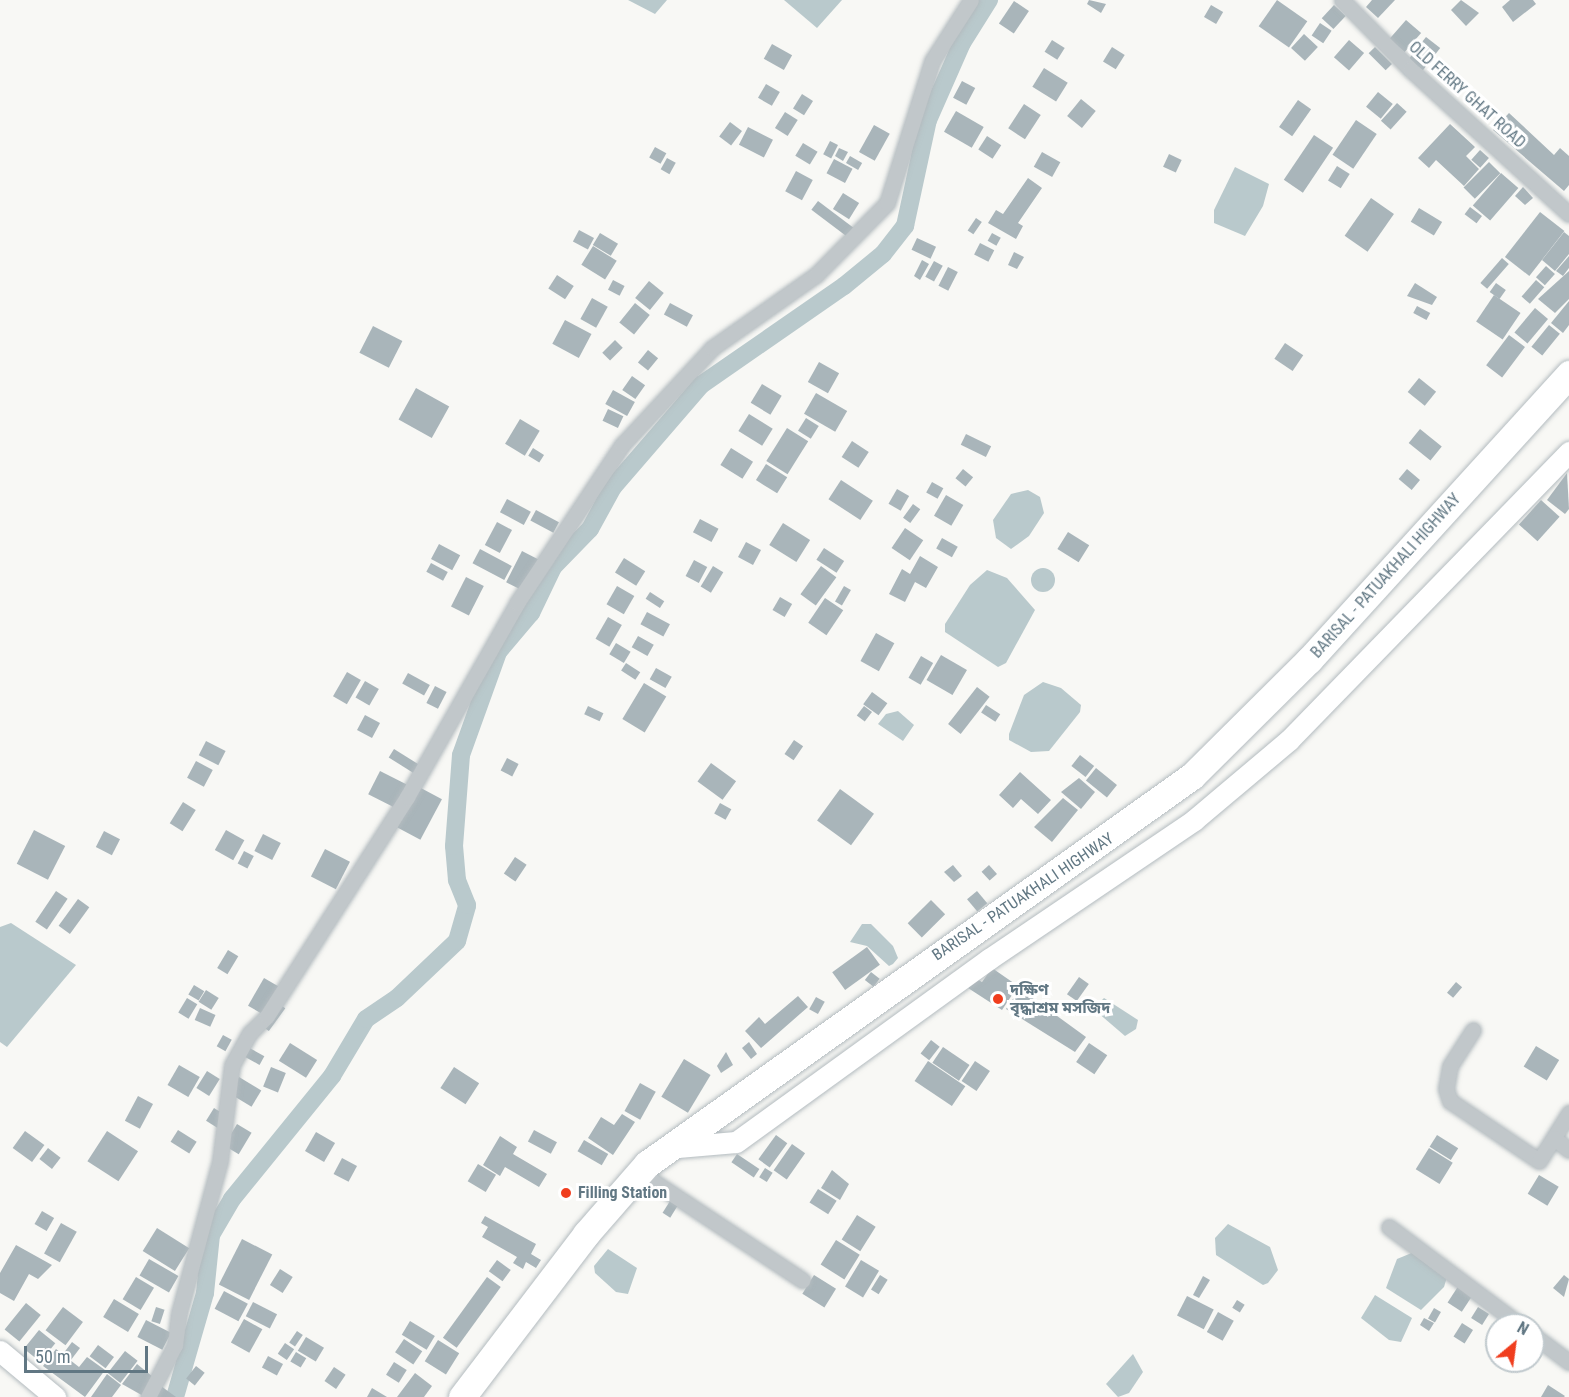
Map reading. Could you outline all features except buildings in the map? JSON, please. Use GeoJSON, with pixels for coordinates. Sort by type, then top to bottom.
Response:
{"type":"FeatureCollection","features":[{"type":"Feature","properties":{"kind":"highway","name":"BARISAL - PATUAKHALI HIGHWAY"},"geometry":{"type":"LineString","coordinates":[[462,1397],[639,1172],[666,1148],[1105,842],[1191,776],[1309,660],[1569,374]]}},
{"type":"Feature","properties":{"kind":"street"},"geometry":{"type":"LineString","coordinates":[[148,1397],[175,1345],[179,1313],[220,1161],[232,1065],[250,1033],[267,1016],[407,797],[517,603],[622,445],[712,348],[816,275],[887,203],[932,61],[971,0]]}},
{"type":"Feature","properties":{"kind":"street","name":"OLD FERRY GHAT ROAD"},"geometry":{"type":"LineString","coordinates":[[1342,0],[1410,69],[1569,214]]}},
{"type":"Feature","properties":{"kind":"street"},"geometry":{"type":"LineString","coordinates":[[666,1148],[736,1142],[989,959],[1194,820],[1289,740],[1569,452]]}},
{"type":"Feature","properties":{"kind":"street"},"geometry":{"type":"LineString","coordinates":[[1473,1030],[1450,1066],[1446,1089],[1450,1101],[1539,1161],[1569,1113]]}},
{"type":"Feature","properties":{"kind":"street"},"geometry":{"type":"LineString","coordinates":[[1554,1138],[1569,1150]]}},
{"type":"Feature","properties":{"kind":"street"},"geometry":{"type":"LineString","coordinates":[[639,1172],[802,1280]]}},
{"type":"Feature","properties":{"kind":"street"},"geometry":{"type":"LineString","coordinates":[[1389,1227],[1504,1313]]}},
{"type":"Feature","properties":{"kind":"street"},"geometry":{"type":"LineString","coordinates":[[1545,1344],[1569,1362]]}},
{"type":"Feature","properties":{"kind":"street"},"geometry":{"type":"LineString","coordinates":[[0,1351],[55,1397]]}},
{"type":"Feature","properties":{"kind":"shaded area"},"geometry":{"type":"Polygon","coordinates":[[[628,0],[667,0],[655,14],[628,0]]]}},
{"type":"Feature","properties":{"kind":"shaded area"},"geometry":{"type":"Polygon","coordinates":[[[784,0],[842,0],[817,28],[784,0]]]}},
{"type":"Feature","properties":{"kind":"shaded area"},"geometry":{"type":"Polygon","coordinates":[[[1235,167],[1269,184],[1263,206],[1245,236],[1214,223],[1214,210],[1235,167]]]}},
{"type":"Feature","properties":{"kind":"shaded area"},"geometry":{"type":"Polygon","coordinates":[[[1028,490],[1040,497],[1044,513],[1029,536],[1011,549],[996,538],[993,520],[1011,494],[1028,490]]]}},
{"type":"Feature","properties":{"kind":"shaded area"},"geometry":{"type":"Polygon","coordinates":[[[1043,568],[1052,571],[1055,580],[1052,589],[1043,592],[1034,589],[1031,580],[1034,571],[1043,568]]]}},
{"type":"Feature","properties":{"kind":"shaded area"},"geometry":{"type":"Polygon","coordinates":[[[987,570],[1007,578],[1035,610],[1006,663],[998,667],[945,632],[945,624],[970,585],[987,570]]]}},
{"type":"Feature","properties":{"kind":"shaded area"},"geometry":{"type":"Polygon","coordinates":[[[1043,682],[1061,688],[1081,705],[1080,712],[1049,751],[1031,752],[1009,740],[1009,734],[1024,695],[1043,682]]]}},
{"type":"Feature","properties":{"kind":"shaded area"},"geometry":{"type":"Polygon","coordinates":[[[898,711],[914,725],[903,741],[878,724],[886,714],[898,711]]]}},
{"type":"Feature","properties":{"kind":"shaded area"},"geometry":{"type":"Polygon","coordinates":[[[11,923],[76,965],[7,1047],[0,1042],[0,927],[11,923]]]}},
{"type":"Feature","properties":{"kind":"shaded area"},"geometry":{"type":"Polygon","coordinates":[[[862,924],[871,924],[893,946],[898,958],[893,964],[889,966],[867,946],[850,942],[862,924]]]}},
{"type":"Feature","properties":{"kind":"shaded area"},"geometry":{"type":"Polygon","coordinates":[[[1104,998],[1138,1020],[1136,1029],[1125,1036],[1097,1012],[1096,1006],[1104,998]]]}},
{"type":"Feature","properties":{"kind":"shaded area"},"geometry":{"type":"Polygon","coordinates":[[[1228,1224],[1270,1247],[1278,1270],[1268,1283],[1263,1285],[1216,1255],[1215,1238],[1228,1224]]]}},
{"type":"Feature","properties":{"kind":"shaded area"},"geometry":{"type":"Polygon","coordinates":[[[608,1249],[637,1268],[628,1294],[616,1292],[595,1273],[594,1266],[608,1249]]]}},
{"type":"Feature","properties":{"kind":"shaded area"},"geometry":{"type":"Polygon","coordinates":[[[1414,1252],[1447,1277],[1444,1287],[1421,1310],[1386,1288],[1397,1259],[1414,1252]]]}},
{"type":"Feature","properties":{"kind":"shaded area"},"geometry":{"type":"Polygon","coordinates":[[[1375,1295],[1412,1318],[1401,1342],[1389,1340],[1361,1318],[1375,1295]]]}},
{"type":"Feature","properties":{"kind":"shaded area"},"geometry":{"type":"Polygon","coordinates":[[[1133,1354],[1143,1372],[1129,1393],[1118,1397],[1106,1384],[1133,1354]]]}},
{"type":"Feature","properties":{"kind":"waterway"},"geometry":{"type":"LineString","coordinates":[[175,1397],[205,1293],[211,1235],[232,1199],[332,1076],[366,1019],[397,998],[457,941],[467,905],[457,880],[454,846],[461,755],[498,652],[531,613],[553,567],[590,529],[613,487],[701,385],[844,286],[883,254],[905,226],[928,120],[962,43],[989,0]]}},
{"type":"Feature","properties":{"kind":"place","name":"দক্ষিণ বৃদ্ধাশ্রম মসজিদ"},"geometry":{"type":"Point","coordinates":[998,999]}},
{"type":"Feature","properties":{"kind":"place","name":"Filling Station"},"geometry":{"type":"Point","coordinates":[566,1193]}}]}
